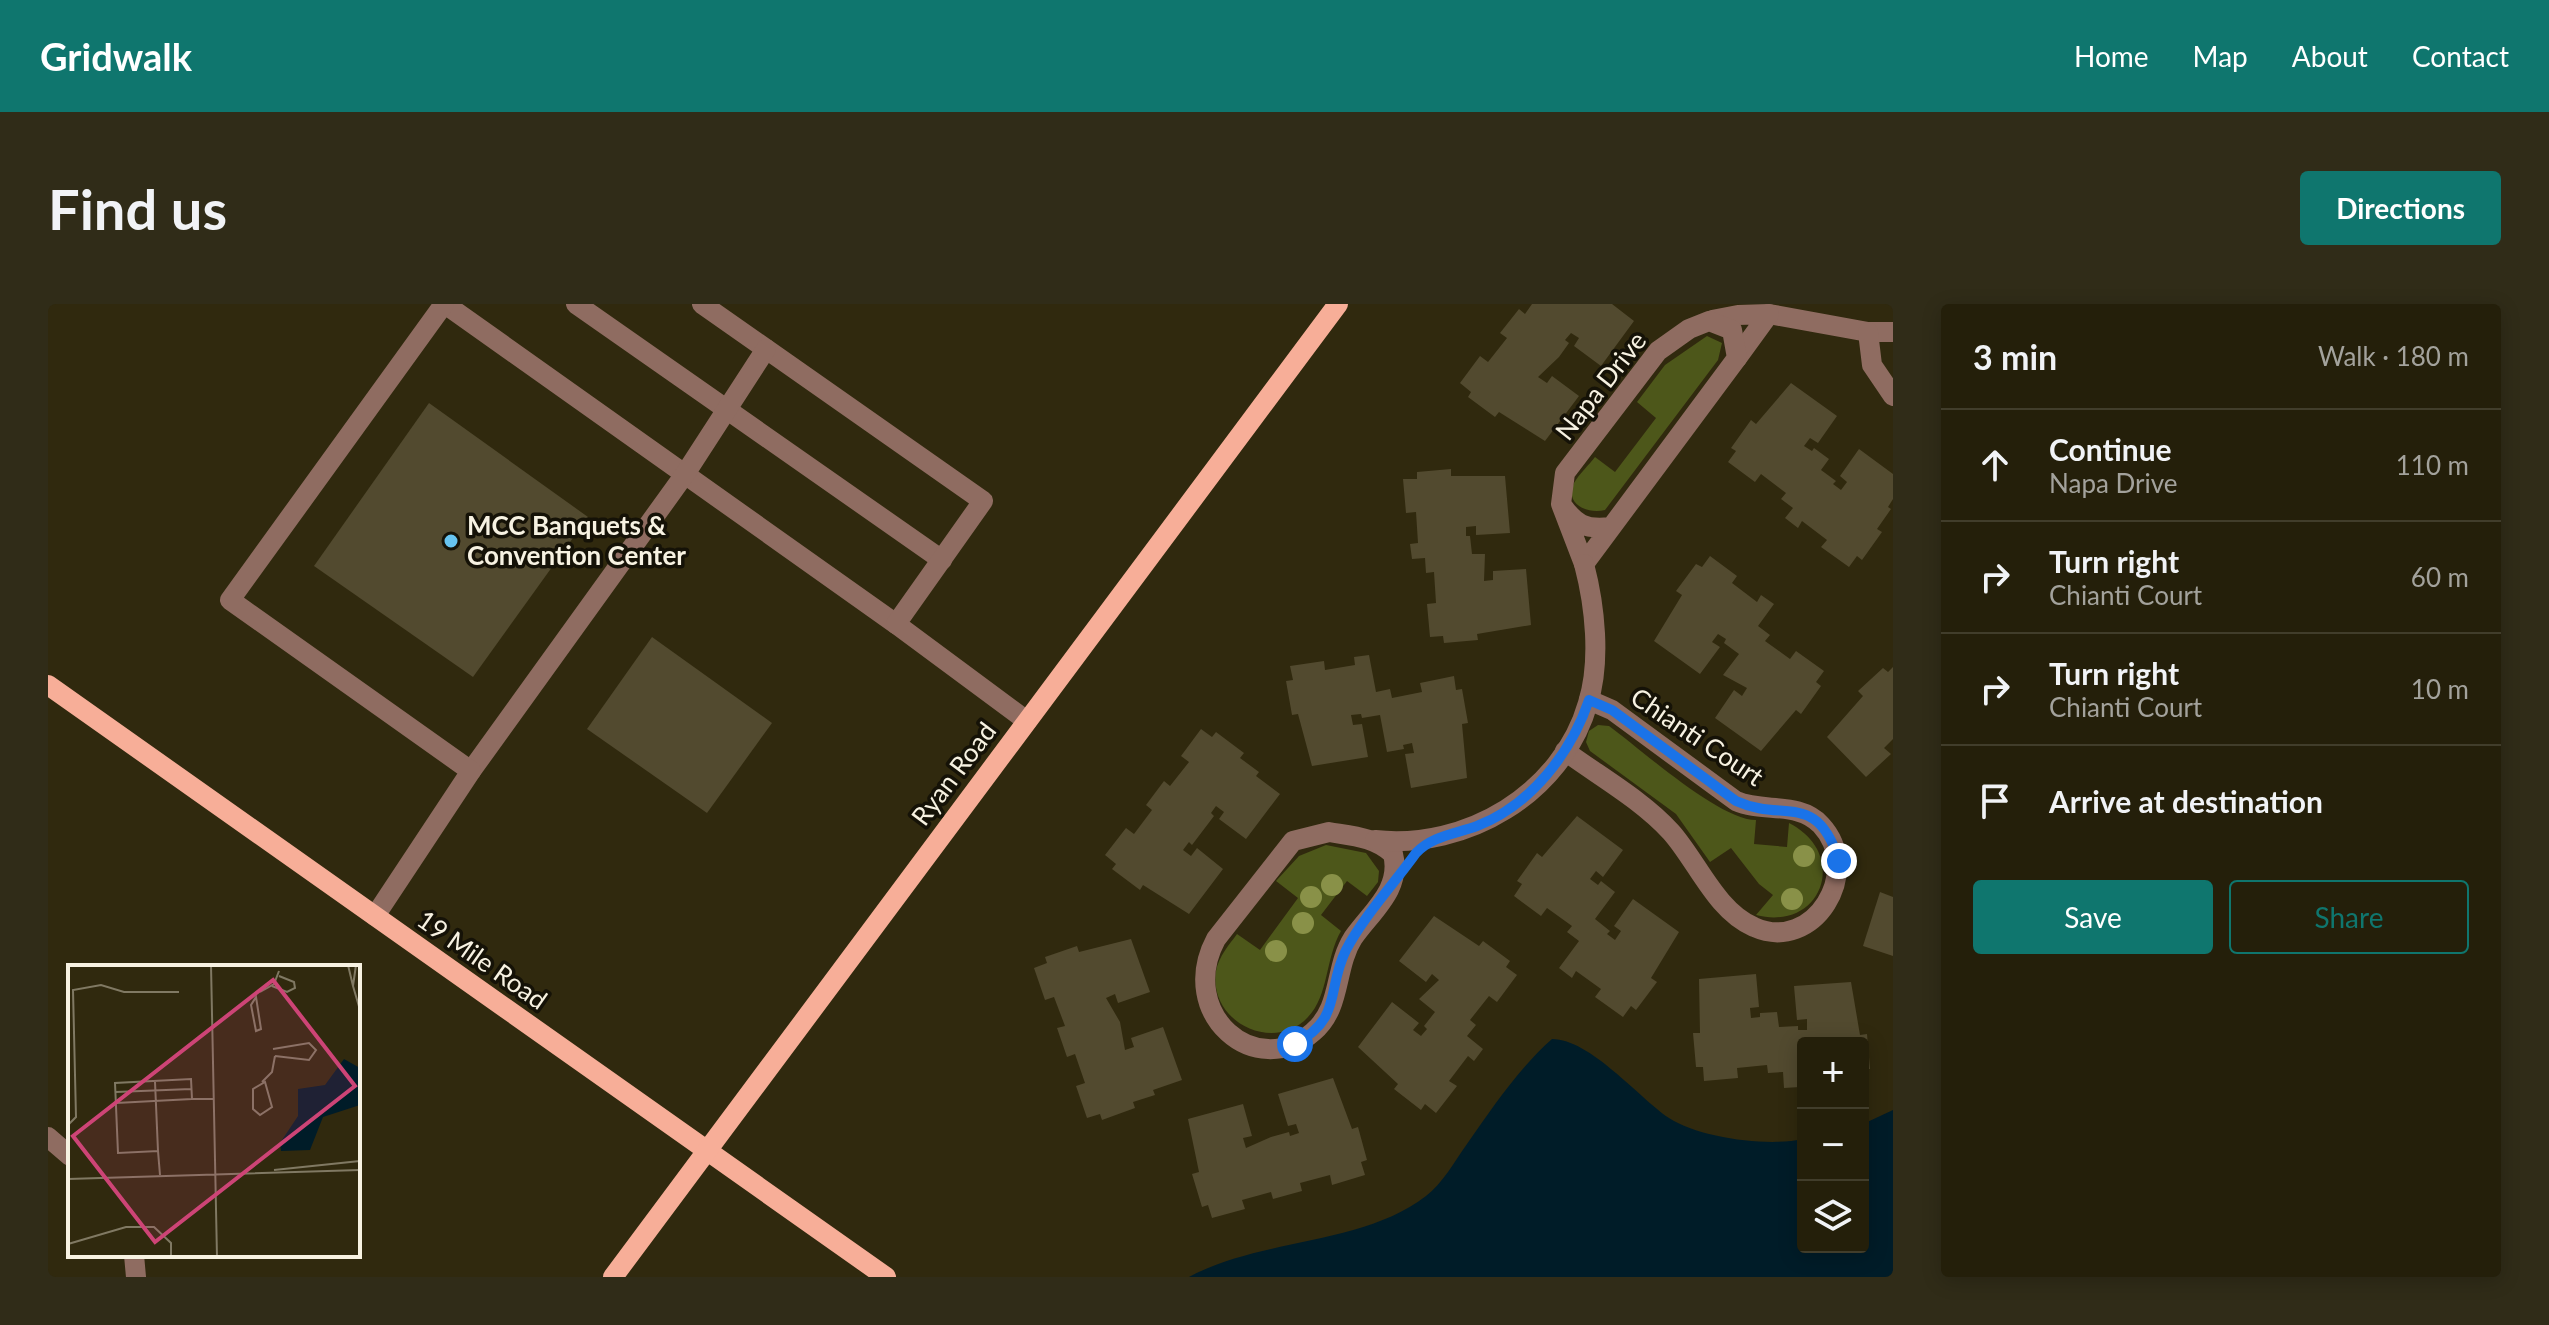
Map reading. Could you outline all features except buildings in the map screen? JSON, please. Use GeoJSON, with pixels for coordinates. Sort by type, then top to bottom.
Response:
{"type":"FeatureCollection","features":[{"type":"Feature","properties":{"kind":"main road","name":"Ryan Road"},"geometry":{"type":"LineString","coordinates":[[613,1277],[1338,304]]}},
{"type":"Feature","properties":{"kind":"main road","name":"19 Mile Road"},"geometry":{"type":"LineString","coordinates":[[48,685],[886,1277]]}},
{"type":"Feature","properties":{"kind":"street"},"geometry":{"type":"LineString","coordinates":[[471,771],[230,600],[444,304],[896,624],[1027,721]]}},
{"type":"Feature","properties":{"kind":"street"},"geometry":{"type":"LineString","coordinates":[[576,304],[942,560]]}},
{"type":"Feature","properties":{"kind":"street"},"geometry":{"type":"LineString","coordinates":[[702,304],[983,501],[896,624]]}},
{"type":"Feature","properties":{"kind":"street"},"geometry":{"type":"LineString","coordinates":[[1584,564],[1769,314]]}},
{"type":"Feature","properties":{"kind":"street","name":"Napa Drive"},"geometry":{"type":"LineString","coordinates":[[1561,504],[1565,473],[1658,351],[1689,329],[1738,315],[1769,314],[1868,332],[1893,332]]}},
{"type":"Feature","properties":{"kind":"street"},"geometry":{"type":"LineString","coordinates":[[1709,321],[1732,330],[1737,358]]}},
{"type":"Feature","properties":{"kind":"street"},"geometry":{"type":"LineString","coordinates":[[1868,332],[1872,365],[1893,396]]}},
{"type":"Feature","properties":{"kind":"street"},"geometry":{"type":"LineString","coordinates":[[375,916],[471,771],[685,474],[766,349]]}},
{"type":"Feature","properties":{"kind":"street"},"geometry":{"type":"LineString","coordinates":[[1561,504],[1573,520],[1585,527],[1610,527]]}},
{"type":"Feature","properties":{"kind":"street"},"geometry":{"type":"LineString","coordinates":[[1427,842],[1346,951],[1331,1009],[1309,1036],[1295,1044],[1263,1048],[1230,1034],[1216,1022],[1203,987],[1207,955],[1279,855],[1293,841],[1329,832],[1375,840],[1427,842],[1480,825],[1510,808],[1541,780],[1565,751],[1589,700],[1594,640],[1591,589],[1561,504]]}},
{"type":"Feature","properties":{"kind":"street","name":"Chianti Court"},"geometry":{"type":"LineString","coordinates":[[1565,751],[1660,821],[1743,922],[1775,933],[1791,930],[1807,924],[1831,898],[1839,861],[1833,843],[1820,824],[1803,812],[1752,808],[1736,801],[1612,710],[1589,700]]}},
{"type":"Feature","properties":{"kind":"street"},"geometry":{"type":"LineString","coordinates":[[1375,840],[1393,854],[1395,882]]}},
{"type":"Feature","properties":{"kind":"street"},"geometry":{"type":"LineString","coordinates":[[48,1137],[68,1154]]}},
{"type":"Feature","properties":{"kind":"green space"},"geometry":{"type":"Polygon","coordinates":[[[1707,336],[1722,343],[1718,360],[1605,510],[1592,511],[1579,506],[1572,497],[1572,491],[1579,476],[1595,457],[1615,472],[1656,418],[1637,402],[1665,365],[1707,336]]]}},
{"type":"Feature","properties":{"kind":"green space"},"geometry":{"type":"Polygon","coordinates":[[[1598,725],[1609,726],[1702,797],[1740,817],[1756,820],[1754,844],[1787,847],[1789,823],[1808,837],[1819,853],[1823,870],[1820,887],[1812,902],[1798,912],[1779,917],[1756,915],[1773,895],[1759,884],[1731,848],[1710,862],[1676,814],[1590,751],[1586,742],[1589,731],[1598,725]]]}},
{"type":"Feature","properties":{"kind":"green space"},"geometry":{"type":"Polygon","coordinates":[[[1326,845],[1366,853],[1379,871],[1378,882],[1367,896],[1347,881],[1321,915],[1341,931],[1320,998],[1308,1017],[1294,1028],[1278,1033],[1246,1027],[1222,1005],[1216,989],[1219,960],[1237,934],[1260,950],[1298,898],[1276,881],[1299,856],[1326,845]]]}},
{"type":"Feature","properties":{"kind":"water"},"geometry":{"type":"Polygon","coordinates":[[[1552,1039],[1582,1048],[1669,1118],[1698,1131],[1754,1141],[1797,1140],[1797,1253],[1869,1253],[1869,1121],[1893,1110],[1893,1277],[1189,1277],[1248,1255],[1373,1224],[1401,1212],[1426,1196],[1443,1179],[1486,1116],[1552,1039]]]}},
{"type":"Feature","properties":{"kind":"place","name":"MCC Banquets & Convention Center"},"geometry":{"type":"Point","coordinates":[451,541]}},
{"type":"Feature","properties":{"kind":"route"},"geometry":{"type":"LineString","coordinates":[[1295,1044],[1320,1027],[1331,1009],[1346,951],[1416,853],[1427,842],[1480,825],[1510,808],[1531,791],[1565,751],[1589,700],[1612,710],[1736,801],[1752,808],[1803,812],[1820,824],[1833,843],[1839,861]]}}]}
